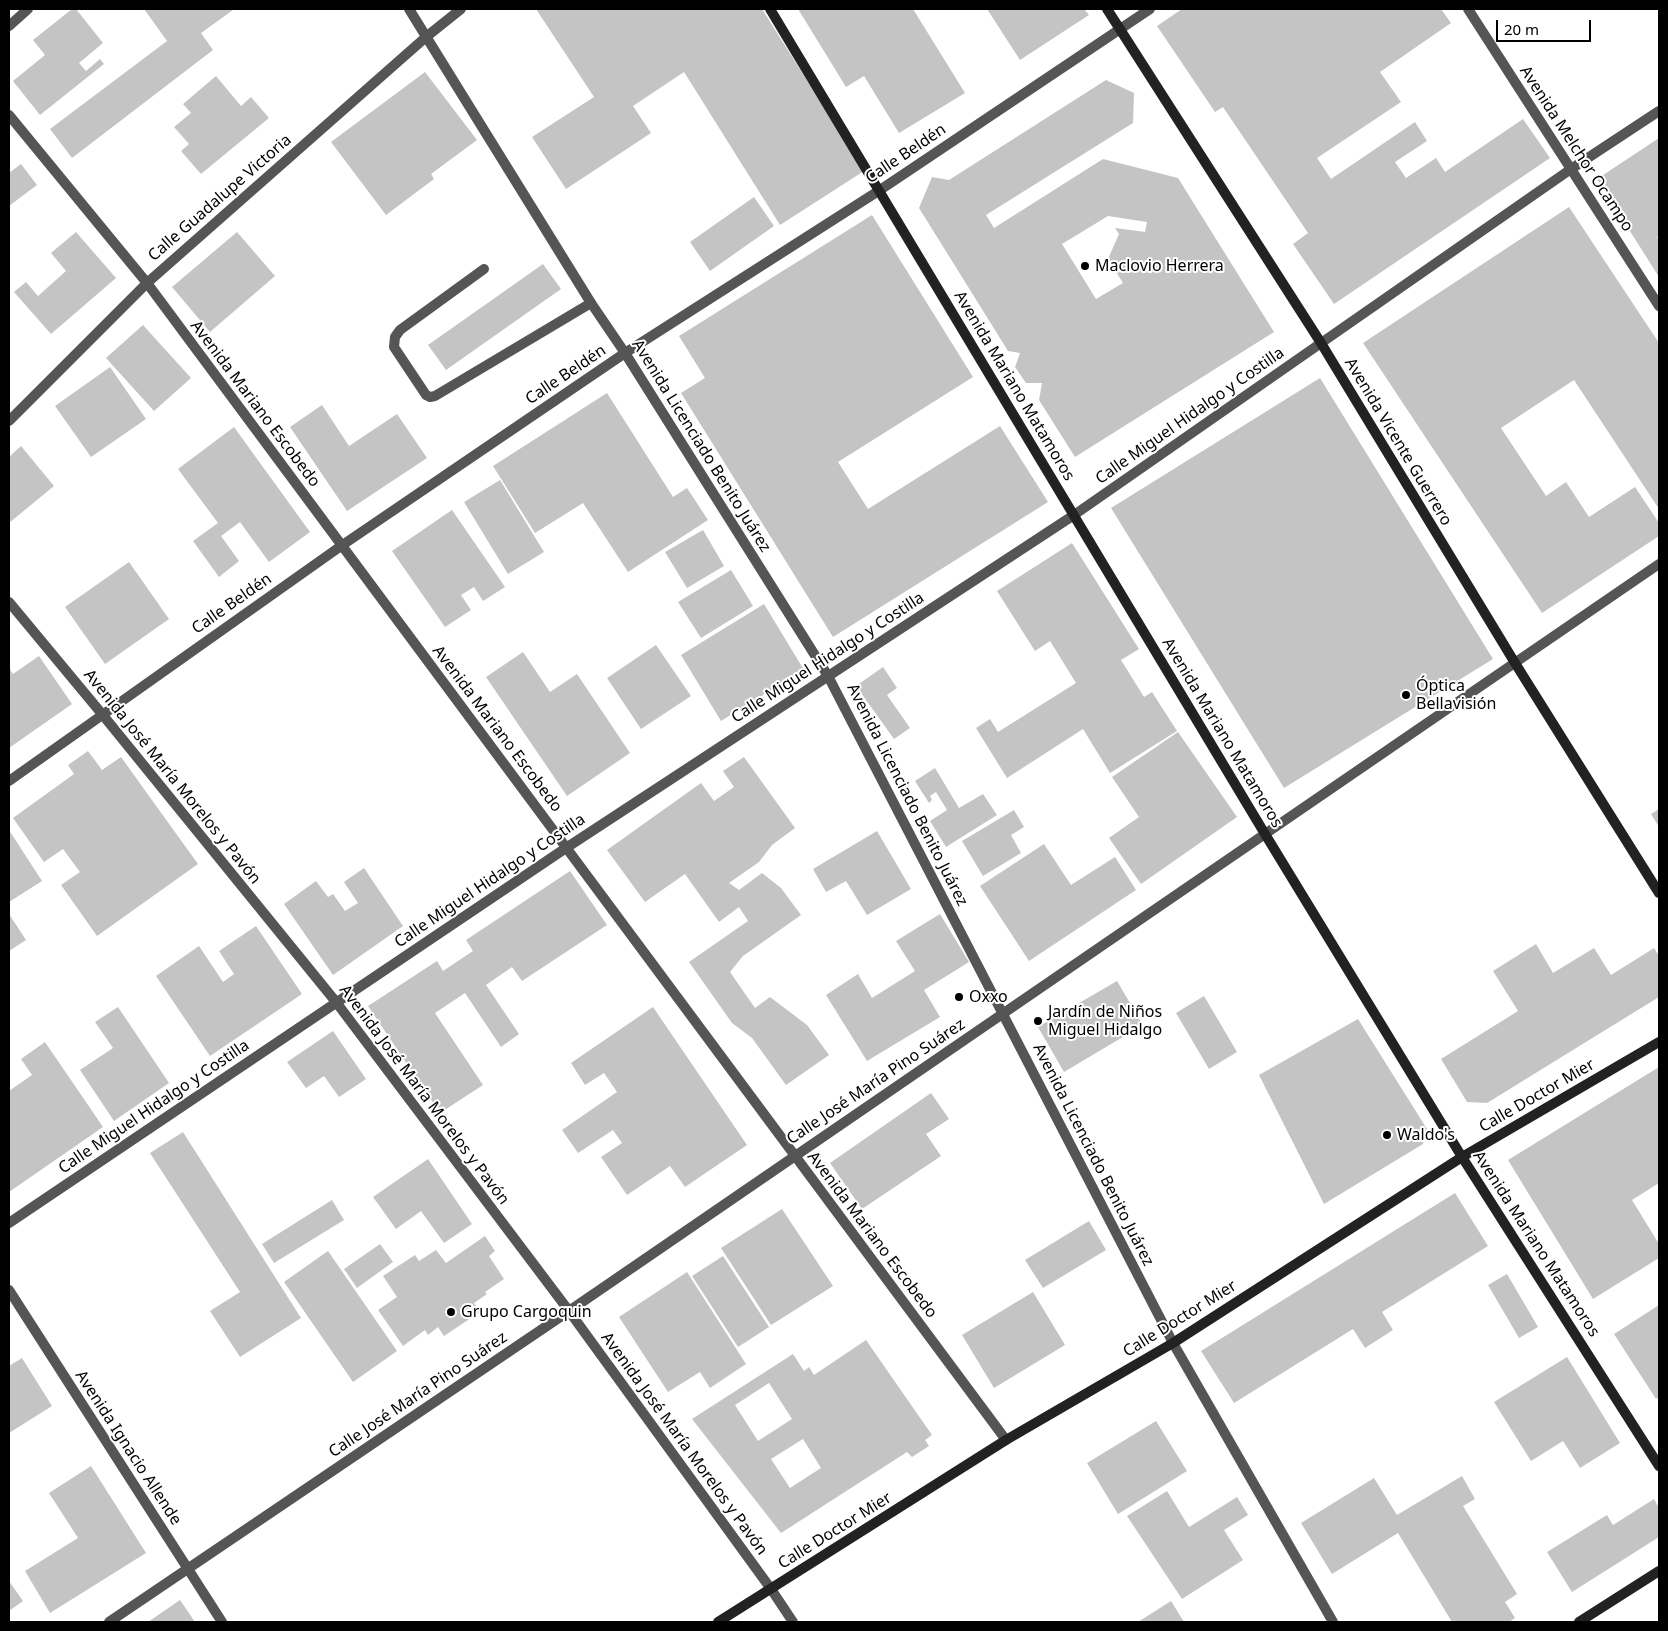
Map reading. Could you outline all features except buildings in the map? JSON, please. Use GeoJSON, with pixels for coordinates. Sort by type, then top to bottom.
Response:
{"type":"FeatureCollection","features":[{"type":"Feature","properties":{"kind":"main road","name":"Avenida Mariano Matamoros"},"geometry":{"type":"LineString","coordinates":[[770,9],[1265,834],[1462,1157],[1659,1466]]}},
{"type":"Feature","properties":{"kind":"main road","name":"Avenida Vicente Guerrero"},"geometry":{"type":"LineString","coordinates":[[1107,9],[1321,344],[1515,663],[1659,893]]}},
{"type":"Feature","properties":{"kind":"main road","name":"Calle Doctor Mier"},"geometry":{"type":"LineString","coordinates":[[718,1622],[1006,1440],[1172,1342],[1462,1157],[1659,1042]]}},
{"type":"Feature","properties":{"kind":"main road"},"geometry":{"type":"LineString","coordinates":[[1579,1622],[1659,1572]]}},
{"type":"Feature","properties":{"kind":"street"},"geometry":{"type":"LineString","coordinates":[[9,26],[28,9]]}},
{"type":"Feature","properties":{"kind":"street","name":"Avenida Licenciado Benito Juárez"},"geometry":{"type":"LineString","coordinates":[[409,9],[828,676],[1004,1013],[1172,1342],[1334,1622]]}},
{"type":"Feature","properties":{"kind":"street","name":"Calle Guadalupe Victoria"},"geometry":{"type":"LineString","coordinates":[[9,421],[147,283],[426,37],[461,9]]}},
{"type":"Feature","properties":{"kind":"street","name":"Calle Beldén"},"geometry":{"type":"LineString","coordinates":[[9,781],[341,546],[625,353],[880,190],[1150,9]]}},
{"type":"Feature","properties":{"kind":"street","name":"Avenida Melchor Ocampo"},"geometry":{"type":"LineString","coordinates":[[1468,9],[1659,306]]}},
{"type":"Feature","properties":{"kind":"street","name":"Calle Miguel Hidalgo y Costilla"},"geometry":{"type":"LineString","coordinates":[[9,1223],[566,848],[1074,515],[1659,110]]}},
{"type":"Feature","properties":{"kind":"street","name":"Avenida Mariano Escobedo"},"geometry":{"type":"LineString","coordinates":[[9,115],[147,283],[1006,1440]]}},
{"type":"Feature","properties":{"kind":"street"},"geometry":{"type":"LineString","coordinates":[[484,268],[400,330],[395,337],[394,347],[430,397],[435,396],[592,303]]}},
{"type":"Feature","properties":{"kind":"street","name":"Calle José María Pino Suárez"},"geometry":{"type":"LineString","coordinates":[[109,1622],[568,1311],[1659,564]]}},
{"type":"Feature","properties":{"kind":"street","name":"Avenida José María Morelos y Pavón"},"geometry":{"type":"LineString","coordinates":[[9,602],[336,1002],[568,1311],[771,1589],[793,1622]]}},
{"type":"Feature","properties":{"kind":"street","name":"Avenida Ignacio Allende"},"geometry":{"type":"LineString","coordinates":[[9,1290],[222,1622]]}},
{"type":"Feature","properties":{"kind":"place","name":"Maclovio Herrera"},"geometry":{"type":"Point","coordinates":[1085,266]}},
{"type":"Feature","properties":{"kind":"place","name":"Óptica Bellavisión"},"geometry":{"type":"Point","coordinates":[1406,695]}},
{"type":"Feature","properties":{"kind":"place","name":"Oxxo"},"geometry":{"type":"Point","coordinates":[959,997]}},
{"type":"Feature","properties":{"kind":"place","name":"Jardín de Niños Miguel Hidalgo"},"geometry":{"type":"Point","coordinates":[1038,1021]}},
{"type":"Feature","properties":{"kind":"place","name":"Waldo's"},"geometry":{"type":"Point","coordinates":[1387,1135]}},
{"type":"Feature","properties":{"kind":"place","name":"Grupo Cargoquin"},"geometry":{"type":"Point","coordinates":[451,1312]}}]}
